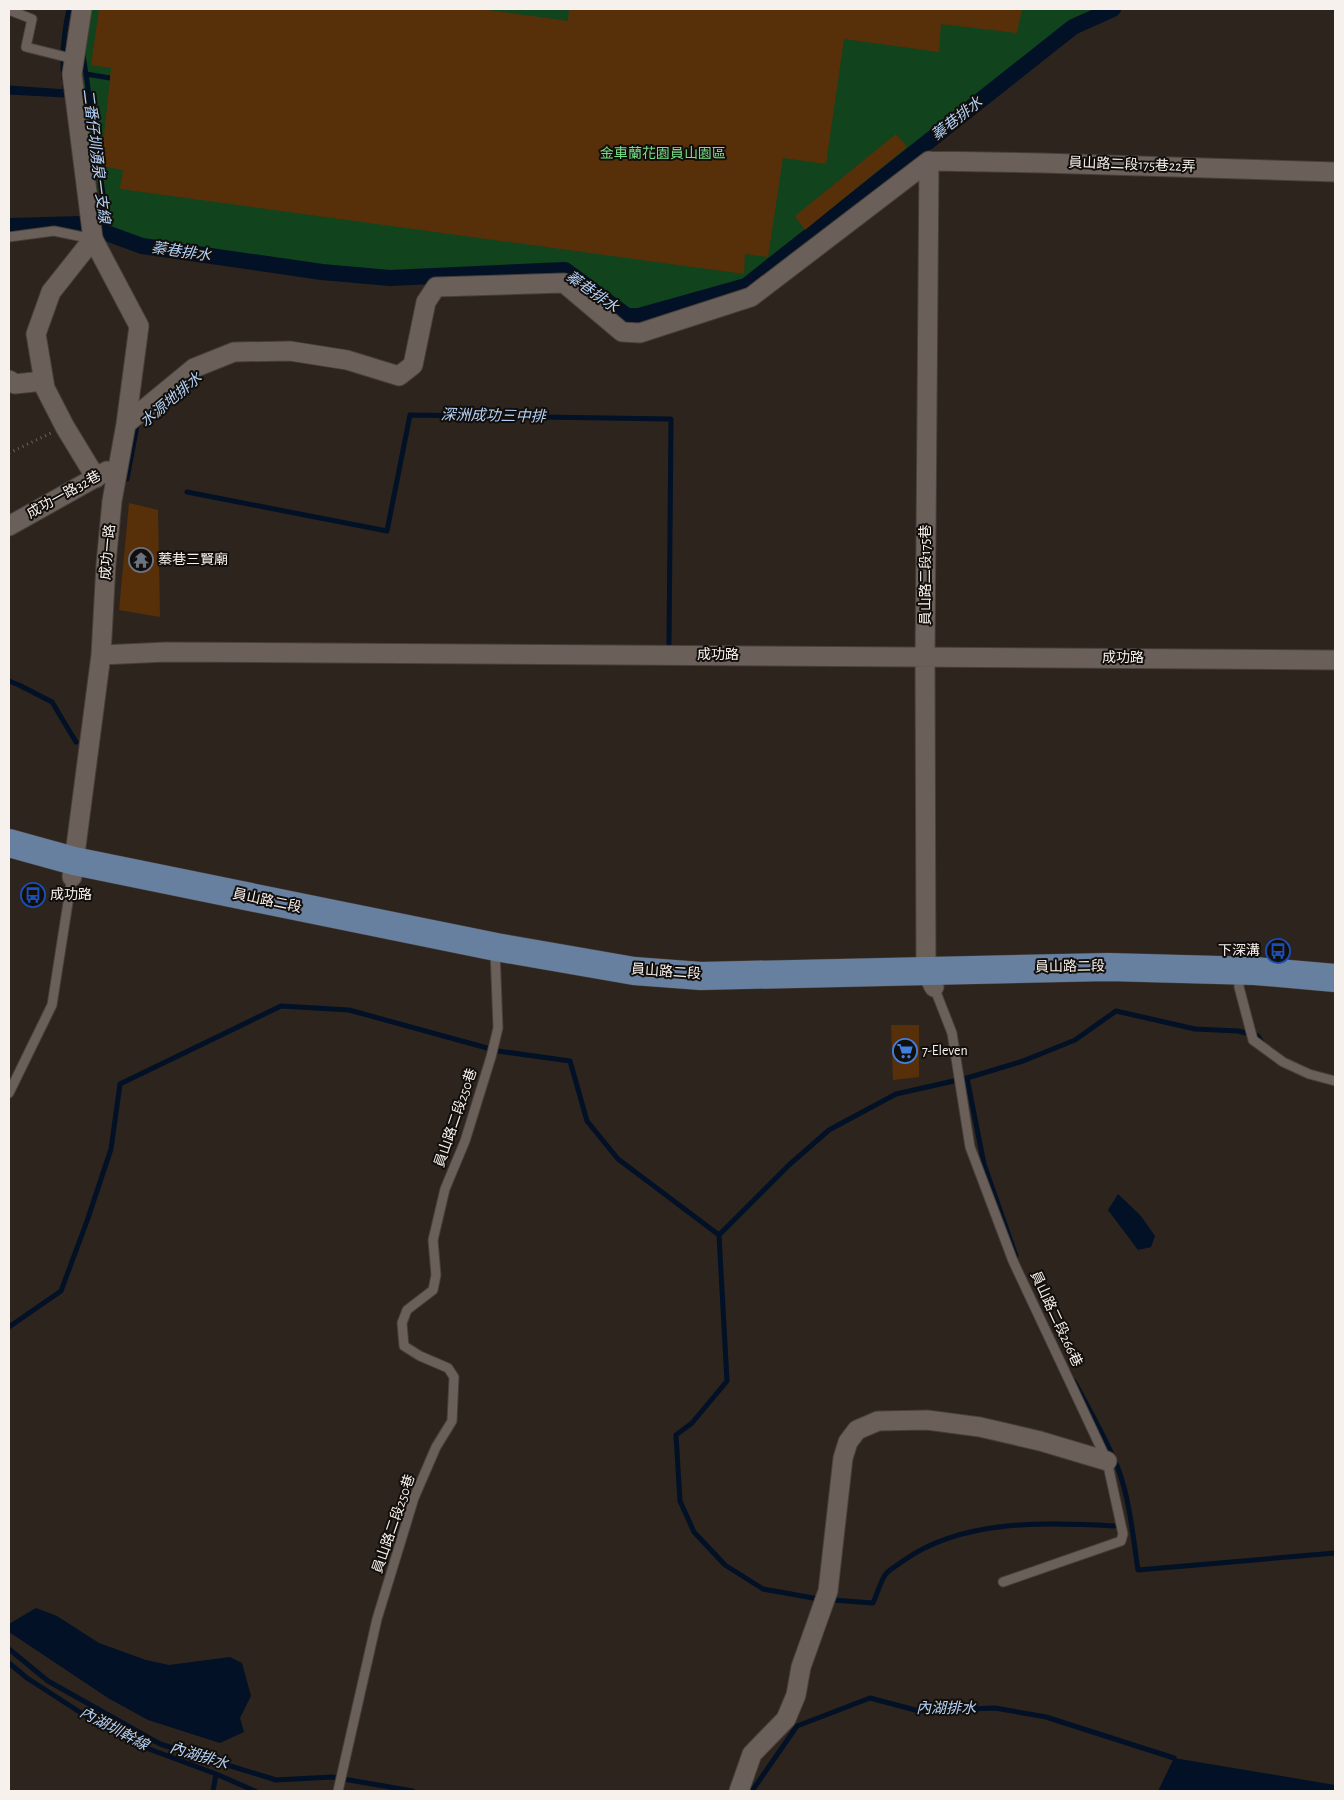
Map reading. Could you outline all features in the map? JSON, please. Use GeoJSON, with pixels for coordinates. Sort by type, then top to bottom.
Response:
{"type":"FeatureCollection","features":[{"type":"Feature","properties":{"kind":"main road","name":"員山路二段"},"geometry":{"type":"LineString","coordinates":[[9,843],[73,869]]}},
{"type":"Feature","properties":{"kind":"main road","name":"員山路二段"},"geometry":{"type":"LineString","coordinates":[[9,859],[73,869],[495,955],[634,971],[701,976],[930,978],[1108,967],[1239,979],[1335,994]]}},
{"type":"Feature","properties":{"kind":"main road","name":"員山路二段"},"geometry":{"type":"LineString","coordinates":[[1239,979],[1335,978]]}},
{"type":"Feature","properties":{"kind":"street","name":"成功一路"},"geometry":{"type":"LineString","coordinates":[[73,869],[101,656],[106,564],[112,501],[126,424],[139,326],[93,232],[72,74],[82,9]]}},
{"type":"Feature","properties":{"kind":"street"},"geometry":{"type":"LineString","coordinates":[[126,424],[194,368],[234,352],[290,351],[348,360],[399,376],[413,365],[426,302],[436,287],[564,283],[622,332],[640,333],[751,297],[929,161]]}},
{"type":"Feature","properties":{"kind":"street","name":"員山路二段175巷22弄"},"geometry":{"type":"LineString","coordinates":[[929,161],[1335,172]]}},
{"type":"Feature","properties":{"kind":"street","name":"員山路二段175巷"},"geometry":{"type":"LineString","coordinates":[[929,161],[925,657],[930,978]]}},
{"type":"Feature","properties":{"kind":"street"},"geometry":{"type":"LineString","coordinates":[[93,232],[51,292],[36,334],[44,388],[96,478]]}},
{"type":"Feature","properties":{"kind":"street"},"geometry":{"type":"LineString","coordinates":[[9,380],[15,384],[43,381]]}},
{"type":"Feature","properties":{"kind":"street","name":"成功一路32巷"},"geometry":{"type":"LineString","coordinates":[[9,526],[119,464]]}},
{"type":"Feature","properties":{"kind":"street","name":"成功路"},"geometry":{"type":"LineString","coordinates":[[101,656],[166,652],[1335,660]]}},
{"type":"Feature","properties":{"kind":"street"},"geometry":{"type":"LineString","coordinates":[[739,1791],[752,1754],[786,1718],[796,1695],[801,1667],[830,1583],[843,1458],[848,1442],[857,1430],[878,1421],[927,1420],[980,1427],[1107,1461]]}},
{"type":"Feature","properties":{"kind":"lane"},"geometry":{"type":"LineString","coordinates":[[9,10],[32,19],[26,47],[74,59]]}},
{"type":"Feature","properties":{"kind":"lane"},"geometry":{"type":"LineString","coordinates":[[9,237],[54,231],[93,232]]}},
{"type":"Feature","properties":{"kind":"lane"},"geometry":{"type":"LineString","coordinates":[[9,1093],[52,1005],[73,869]]}},
{"type":"Feature","properties":{"kind":"lane","name":"員山路二段250巷"},"geometry":{"type":"LineString","coordinates":[[338,1791],[377,1619],[408,1517],[436,1447],[452,1421],[454,1377],[448,1368],[420,1356],[404,1346],[402,1323],[407,1310],[433,1290],[436,1275],[432,1240],[446,1189],[465,1141],[498,1028],[495,955]]}},
{"type":"Feature","properties":{"kind":"lane","name":"員山路二段266巷"},"geometry":{"type":"LineString","coordinates":[[930,978],[952,1033],[970,1148],[1013,1261],[1107,1461],[1123,1534],[1121,1541],[1003,1582]]}},
{"type":"Feature","properties":{"kind":"lane"},"geometry":{"type":"LineString","coordinates":[[1239,979],[1253,1040],[1282,1062],[1309,1074],[1335,1081]]}},
{"type":"Feature","properties":{"kind":"path"},"geometry":{"type":"LineString","coordinates":[[9,453],[65,427]]}},
{"type":"Feature","properties":{"kind":"green space","name":"金車蘭花園員山園區"},"geometry":{"type":"Polygon","coordinates":[[[91,9],[1101,9],[1065,27],[918,147],[743,282],[629,311],[573,268],[354,274],[147,247],[104,224],[78,67],[91,9]]]}},
{"type":"Feature","properties":{"kind":"water"},"geometry":{"type":"Polygon","coordinates":[[[1118,1194],[1141,1216],[1155,1236],[1151,1247],[1138,1250],[1108,1210],[1118,1194]]]}},
{"type":"Feature","properties":{"kind":"water"},"geometry":{"type":"Polygon","coordinates":[[[36,1608],[57,1616],[99,1643],[146,1660],[169,1665],[230,1657],[242,1663],[251,1696],[240,1718],[244,1732],[220,1743],[148,1720],[108,1698],[9,1632],[9,1624],[36,1608]]]}},
{"type":"Feature","properties":{"kind":"water"},"geometry":{"type":"Polygon","coordinates":[[[1174,1758],[1335,1785],[1335,1791],[1158,1791],[1174,1758]]]}},
{"type":"Feature","properties":{"kind":"building","name":"金車蘭花園員山園區"},"geometry":{"type":"Polygon","coordinates":[[[99,9],[480,9],[568,21],[569,9],[1022,9],[1017,33],[941,24],[939,52],[844,39],[826,164],[783,158],[768,257],[745,254],[744,274],[120,189],[123,170],[101,166],[111,68],[91,65],[99,9]]]}},
{"type":"Feature","properties":{"kind":"building"},"geometry":{"type":"Polygon","coordinates":[[[896,134],[907,147],[805,230],[795,216],[896,134]]]}},
{"type":"Feature","properties":{"kind":"building","name":"蓁巷三賢廟"},"geometry":{"type":"Polygon","coordinates":[[[129,503],[158,510],[160,617],[119,610],[129,503]]]}},
{"type":"Feature","properties":{"kind":"building","name":"7-Eleven"},"geometry":{"type":"Polygon","coordinates":[[[891,1025],[919,1025],[919,1077],[893,1080],[891,1025]]]}},
{"type":"Feature","properties":{"kind":"waterway"},"geometry":{"type":"LineString","coordinates":[[64,79],[64,44],[69,9]]}},
{"type":"Feature","properties":{"kind":"waterway","name":"蓁巷排水"},"geometry":{"type":"LineString","coordinates":[[9,226],[82,224],[142,246],[322,272],[390,278],[565,270],[627,316],[639,316],[746,286],[1073,27],[1113,9]]}},
{"type":"Feature","properties":{"kind":"waterway"},"geometry":{"type":"LineString","coordinates":[[83,56],[86,74]]}},
{"type":"Feature","properties":{"kind":"waterway","name":"二番仔圳湧泉一支線"},"geometry":{"type":"LineString","coordinates":[[106,232],[106,215],[86,74],[110,78]]}},
{"type":"Feature","properties":{"kind":"waterway"},"geometry":{"type":"LineString","coordinates":[[9,92],[65,95],[65,87]]}},
{"type":"Feature","properties":{"kind":"waterway"},"geometry":{"type":"LineString","coordinates":[[9,88],[66,92]]}},
{"type":"Feature","properties":{"kind":"waterway","name":"深洲成功三中排"},"geometry":{"type":"LineString","coordinates":[[187,492],[387,531],[410,415],[671,419],[669,647]]}},
{"type":"Feature","properties":{"kind":"waterway","name":"水源地排水"},"geometry":{"type":"LineString","coordinates":[[127,479],[137,426],[139,424]]}},
{"type":"Feature","properties":{"kind":"waterway"},"geometry":{"type":"LineString","coordinates":[[9,681],[52,702],[76,742]]}},
{"type":"Feature","properties":{"kind":"waterway"},"geometry":{"type":"LineString","coordinates":[[9,1327],[61,1291],[111,1149],[120,1084],[281,1006],[349,1010],[498,1051],[570,1061],[587,1121],[618,1159],[719,1235],[789,1165],[829,1130],[896,1094],[967,1078],[1023,1061],[1075,1040],[1116,1011],[1195,1029],[1238,1031],[1258,1036],[1263,1044]]}},
{"type":"Feature","properties":{"kind":"waterway"},"geometry":{"type":"LineString","coordinates":[[967,1078],[984,1164],[1016,1256]]}},
{"type":"Feature","properties":{"kind":"waterway"},"geometry":{"type":"LineString","coordinates":[[719,1235],[727,1381],[692,1423],[676,1435],[680,1501],[694,1532],[725,1565],[763,1589],[819,1599],[873,1603],[883,1578],[889,1571],[926,1547],[951,1537],[977,1530],[1033,1524],[1114,1526]]}},
{"type":"Feature","properties":{"kind":"waterway"},"geometry":{"type":"LineString","coordinates":[[1074,1381],[1104,1436],[1119,1471],[1129,1507],[1138,1570],[1335,1553]]}},
{"type":"Feature","properties":{"kind":"waterway","name":"內湖排水"},"geometry":{"type":"LineString","coordinates":[[9,1649],[48,1681],[160,1744],[276,1780],[332,1777],[413,1791]]}},
{"type":"Feature","properties":{"kind":"waterway","name":"內湖圳幹線"},"geometry":{"type":"LineString","coordinates":[[9,1663],[27,1678],[92,1720],[141,1746],[255,1791]]}},
{"type":"Feature","properties":{"kind":"waterway","name":"內湖排水"},"geometry":{"type":"LineString","coordinates":[[752,1791],[797,1726],[870,1698],[919,1711],[995,1708],[1046,1717],[1174,1758]]}},
{"type":"Feature","properties":{"kind":"waterway"},"geometry":{"type":"LineString","coordinates":[[213,1791],[216,1774]]}},
{"type":"Feature","properties":{"kind":"place","name":"蓁巷三賢廟"},"geometry":{"type":"Point","coordinates":[141,560]}},
{"type":"Feature","properties":{"kind":"place","name":"成功路"},"geometry":{"type":"Point","coordinates":[33,895]}},
{"type":"Feature","properties":{"kind":"place","name":"下深溝"},"geometry":{"type":"Point","coordinates":[1278,951]}},
{"type":"Feature","properties":{"kind":"place","name":"7-Eleven"},"geometry":{"type":"Point","coordinates":[905,1051]}}]}
